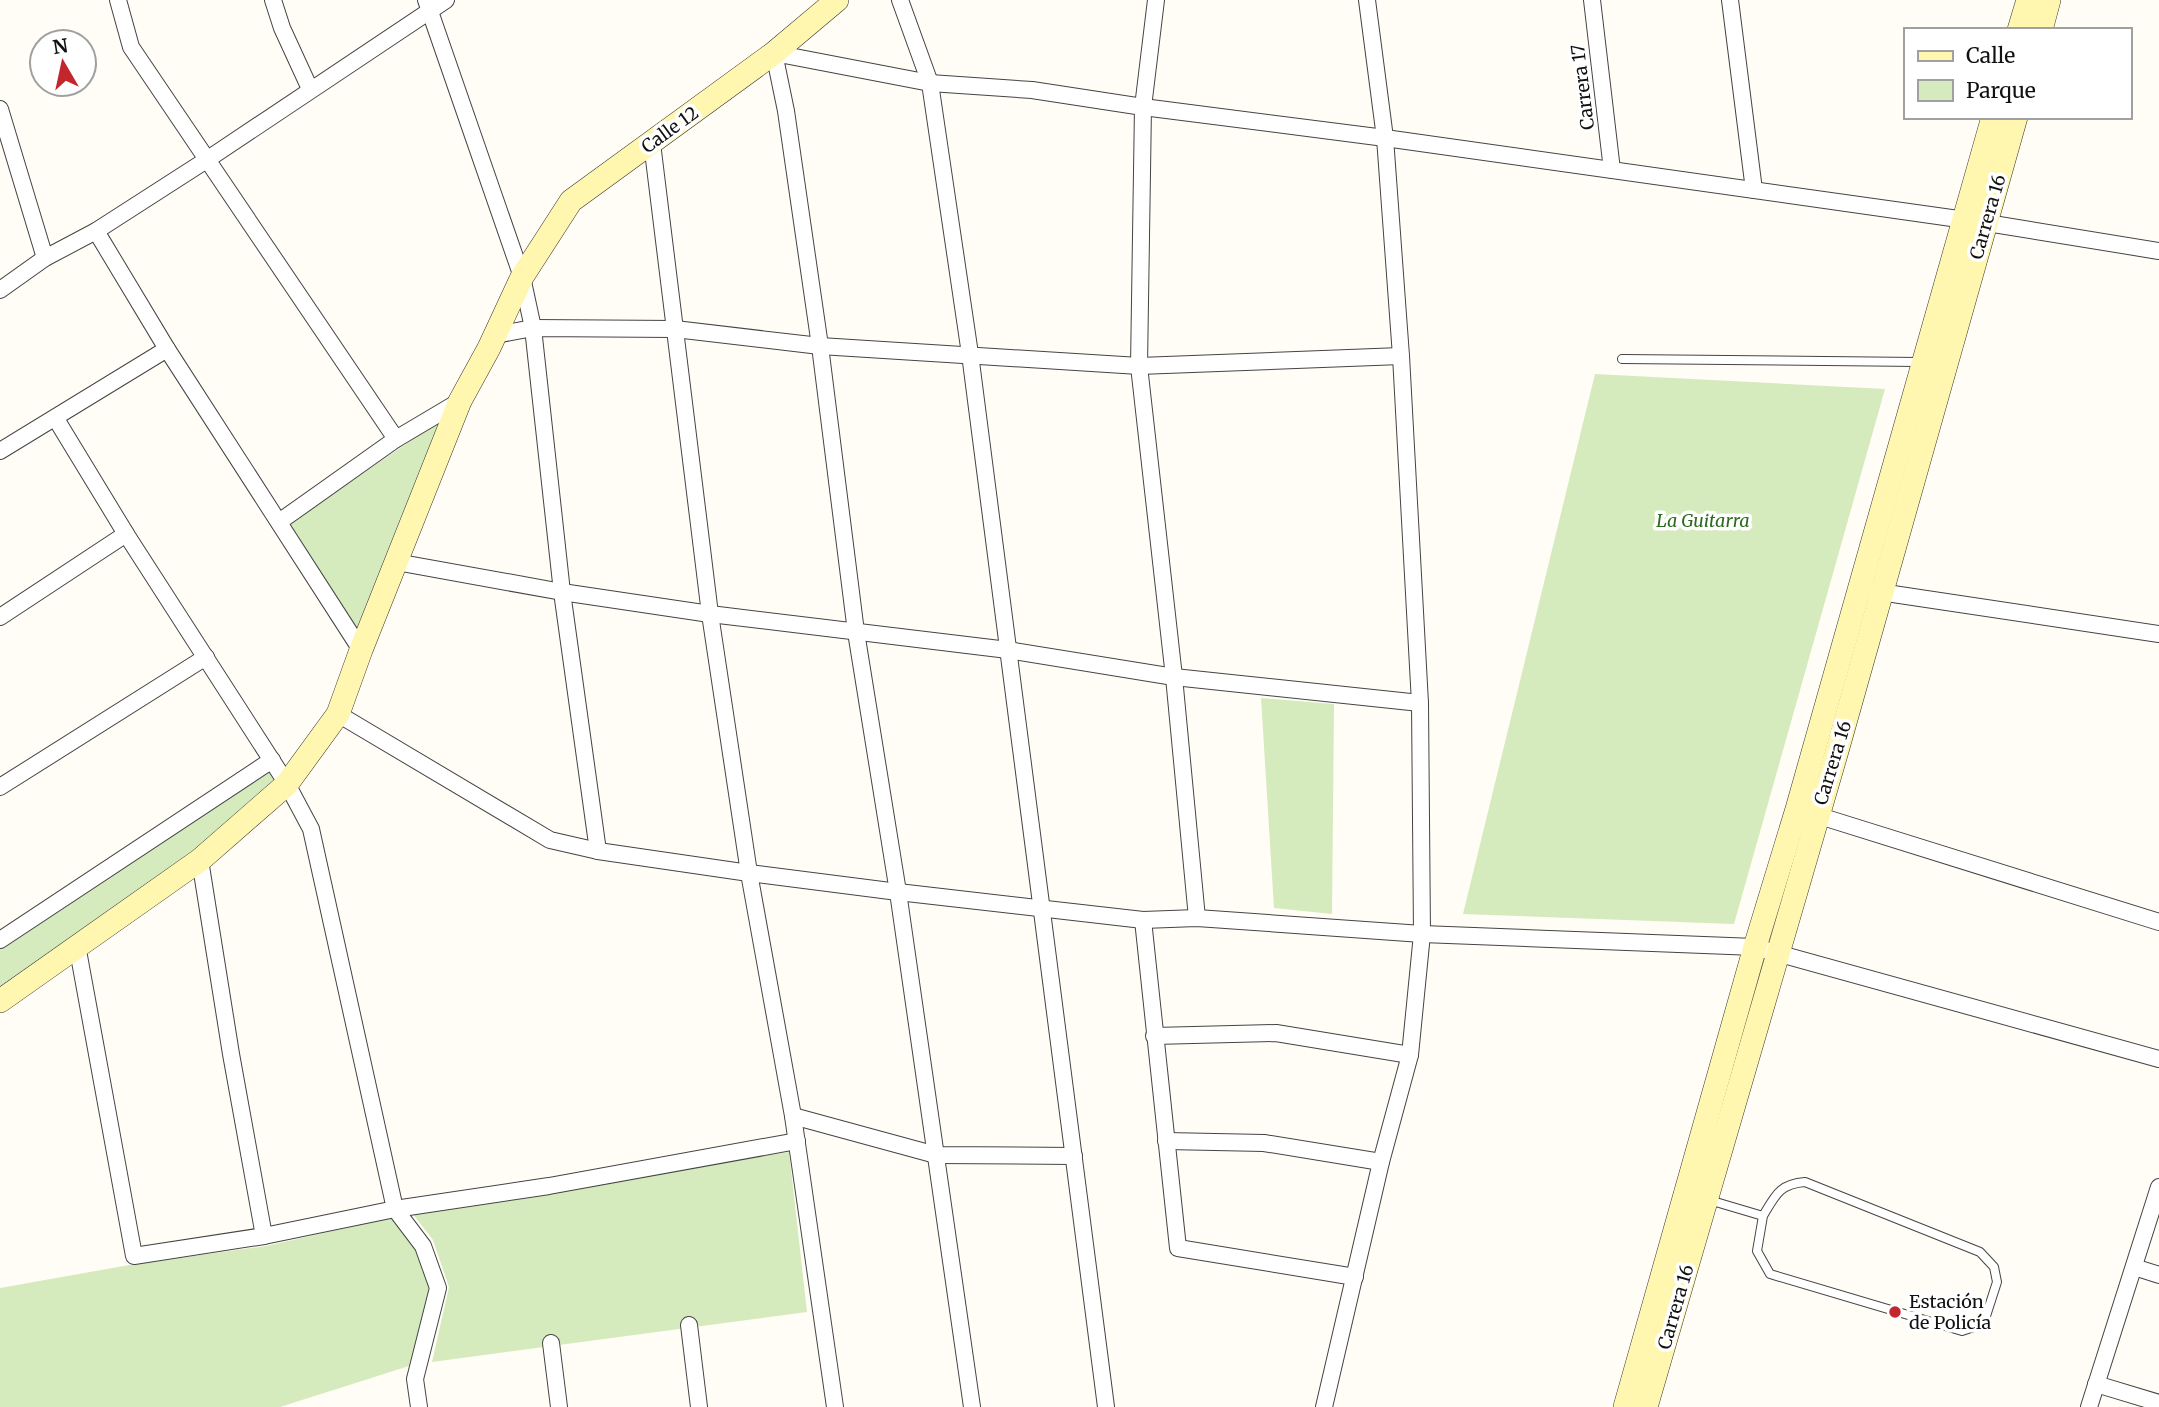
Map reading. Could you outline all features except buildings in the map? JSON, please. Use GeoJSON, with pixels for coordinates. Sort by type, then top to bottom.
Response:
{"type":"FeatureCollection","features":[{"type":"Feature","properties":{"kind":"main road","name":"Calle 12"},"geometry":{"type":"LineString","coordinates":[[0,1000],[200,860],[287,784],[338,714],[460,401],[522,277],[571,201],[774,53],[837,0]]}},
{"type":"Feature","properties":{"kind":"main road"},"geometry":{"type":"LineString","coordinates":[[2020,28],[2028,0]]}},
{"type":"Feature","properties":{"kind":"main road"},"geometry":{"type":"LineString","coordinates":[[2042,28],[2049,0]]}},
{"type":"Feature","properties":{"kind":"main road","name":"Carrera 16"},"geometry":{"type":"LineString","coordinates":[[1646,1407],[1780,952],[1807,812],[1860,589],[1992,119]]}},
{"type":"Feature","properties":{"kind":"main road","name":"Carrera 16"},"geometry":{"type":"LineString","coordinates":[[1625,1407],[1755,947],[1807,812],[1883,593],[2015,119]]}},
{"type":"Feature","properties":{"kind":"street"},"geometry":{"type":"LineString","coordinates":[[118,0],[131,47],[396,439]]}},
{"type":"Feature","properties":{"kind":"street"},"geometry":{"type":"LineString","coordinates":[[274,0],[282,28],[310,89]]}},
{"type":"Feature","properties":{"kind":"street"},"geometry":{"type":"LineString","coordinates":[[0,290],[45,258],[96,231],[208,159],[428,5],[446,0]]}},
{"type":"Feature","properties":{"kind":"street"},"geometry":{"type":"LineString","coordinates":[[900,0],[930,83],[970,355],[1106,1407]]}},
{"type":"Feature","properties":{"kind":"street"},"geometry":{"type":"LineString","coordinates":[[1156,0],[1143,107],[1139,366],[1174,677],[1197,918]]}},
{"type":"Feature","properties":{"kind":"street"},"geometry":{"type":"LineString","coordinates":[[1324,1407],[1381,1162],[1410,1055],[1422,934],[1420,703],[1401,356],[1385,138],[1367,0]]}},
{"type":"Feature","properties":{"kind":"street","name":"Carrera 17"},"geometry":{"type":"LineString","coordinates":[[1592,0],[1612,170]]}},
{"type":"Feature","properties":{"kind":"street"},"geometry":{"type":"LineString","coordinates":[[1730,0],[1754,190]]}},
{"type":"Feature","properties":{"kind":"street"},"geometry":{"type":"LineString","coordinates":[[428,5],[522,277],[533,328],[562,592],[598,850]]}},
{"type":"Feature","properties":{"kind":"street"},"geometry":{"type":"LineString","coordinates":[[972,1407],[898,892],[856,632],[820,346],[786,111],[774,53],[930,83],[1032,90],[1385,138],[1987,223],[2159,251]]}},
{"type":"Feature","properties":{"kind":"street"},"geometry":{"type":"LineString","coordinates":[[0,109],[45,258]]}},
{"type":"Feature","properties":{"kind":"street"},"geometry":{"type":"LineString","coordinates":[[652,143],[710,614],[749,873],[797,1141],[835,1407]]}},
{"type":"Feature","properties":{"kind":"street"},"geometry":{"type":"LineString","coordinates":[[96,231],[167,349],[361,650]]}},
{"type":"Feature","properties":{"kind":"street"},"geometry":{"type":"LineString","coordinates":[[495,335],[533,328],[675,329],[820,346],[1139,366],[1401,356]]}},
{"type":"Feature","properties":{"kind":"street"},"geometry":{"type":"LineString","coordinates":[[0,452],[167,349]]}},
{"type":"Feature","properties":{"kind":"street"},"geometry":{"type":"LineString","coordinates":[[279,522],[396,439],[460,401]]}},
{"type":"Feature","properties":{"kind":"street"},"geometry":{"type":"LineString","coordinates":[[56,419],[126,534],[287,784],[311,830],[395,1209],[423,1246],[438,1288],[415,1379],[419,1407]]}},
{"type":"Feature","properties":{"kind":"street"},"geometry":{"type":"LineString","coordinates":[[0,617],[126,534]]}},
{"type":"Feature","properties":{"kind":"street"},"geometry":{"type":"LineString","coordinates":[[396,562],[562,592],[710,614],[1008,650],[1174,677],[1420,703]]}},
{"type":"Feature","properties":{"kind":"street"},"geometry":{"type":"LineString","coordinates":[[1860,589],[2159,634]]}},
{"type":"Feature","properties":{"kind":"street"},"geometry":{"type":"LineString","coordinates":[[0,787],[206,657]]}},
{"type":"Feature","properties":{"kind":"street"},"geometry":{"type":"LineString","coordinates":[[338,714],[550,840],[598,850],[749,873],[1143,920],[1197,918],[1422,934],[1755,947],[2159,1059]]}},
{"type":"Feature","properties":{"kind":"street"},"geometry":{"type":"LineString","coordinates":[[0,940],[272,760]]}},
{"type":"Feature","properties":{"kind":"street"},"geometry":{"type":"LineString","coordinates":[[1807,812],[2159,922]]}},
{"type":"Feature","properties":{"kind":"street"},"geometry":{"type":"LineString","coordinates":[[200,860],[264,1236]]}},
{"type":"Feature","properties":{"kind":"street"},"geometry":{"type":"LineString","coordinates":[[1143,920],[1178,1248],[1355,1277]]}},
{"type":"Feature","properties":{"kind":"street"},"geometry":{"type":"LineString","coordinates":[[77,945],[134,1256],[264,1236],[395,1209],[549,1186],[797,1141]]}},
{"type":"Feature","properties":{"kind":"street"},"geometry":{"type":"LineString","coordinates":[[1154,1036],[1276,1033],[1410,1055]]}},
{"type":"Feature","properties":{"kind":"street"},"geometry":{"type":"LineString","coordinates":[[793,1116],[936,1155],[1074,1156]]}},
{"type":"Feature","properties":{"kind":"street"},"geometry":{"type":"LineString","coordinates":[[1166,1141],[1264,1143],[1381,1162]]}},
{"type":"Feature","properties":{"kind":"street"},"geometry":{"type":"LineString","coordinates":[[2089,1407],[2159,1187]]}},
{"type":"Feature","properties":{"kind":"street"},"geometry":{"type":"LineString","coordinates":[[2134,1267],[2159,1275]]}},
{"type":"Feature","properties":{"kind":"street"},"geometry":{"type":"LineString","coordinates":[[689,1325],[699,1407]]}},
{"type":"Feature","properties":{"kind":"street"},"geometry":{"type":"LineString","coordinates":[[551,1343],[559,1407]]}},
{"type":"Feature","properties":{"kind":"street"},"geometry":{"type":"LineString","coordinates":[[2096,1384],[2159,1403]]}},
{"type":"Feature","properties":{"kind":"lane"},"geometry":{"type":"LineString","coordinates":[[1622,359],[1922,362]]}},
{"type":"Feature","properties":{"kind":"lane"},"geometry":{"type":"LineString","coordinates":[[1805,1182],[1980,1252],[1994,1267],[1997,1282],[1986,1316],[1976,1326],[1962,1331],[1770,1274],[1757,1251],[1763,1216],[1779,1191],[1790,1183],[1805,1182]]}},
{"type":"Feature","properties":{"kind":"lane"},"geometry":{"type":"LineString","coordinates":[[1685,1192],[1763,1216]]}},
{"type":"Feature","properties":{"kind":"green space","name":"La Guitarra"},"geometry":{"type":"Polygon","coordinates":[[[1595,374],[1885,389],[1734,924],[1463,914],[1595,374]]]}},
{"type":"Feature","properties":{"kind":"green space"},"geometry":{"type":"Polygon","coordinates":[[[442,419],[358,631],[290,524],[442,419]]]}},
{"type":"Feature","properties":{"kind":"green space"},"geometry":{"type":"Polygon","coordinates":[[[1261,698],[1334,704],[1332,914],[1274,908],[1261,698]]]}},
{"type":"Feature","properties":{"kind":"green space"},"geometry":{"type":"Polygon","coordinates":[[[269,768],[276,782],[192,852],[0,986],[0,946],[269,768]]]}},
{"type":"Feature","properties":{"kind":"green space"},"geometry":{"type":"Polygon","coordinates":[[[789,1152],[807,1312],[432,1362],[449,1287],[433,1240],[412,1213],[789,1152]]]}},
{"type":"Feature","properties":{"kind":"green space"},"geometry":{"type":"Polygon","coordinates":[[[391,1218],[415,1250],[430,1287],[409,1366],[280,1407],[0,1407],[0,1288],[135,1264],[266,1246],[391,1218]]]}},
{"type":"Feature","properties":{"kind":"place","name":"Estación de Policía"},"geometry":{"type":"Point","coordinates":[1895,1312]}}]}
